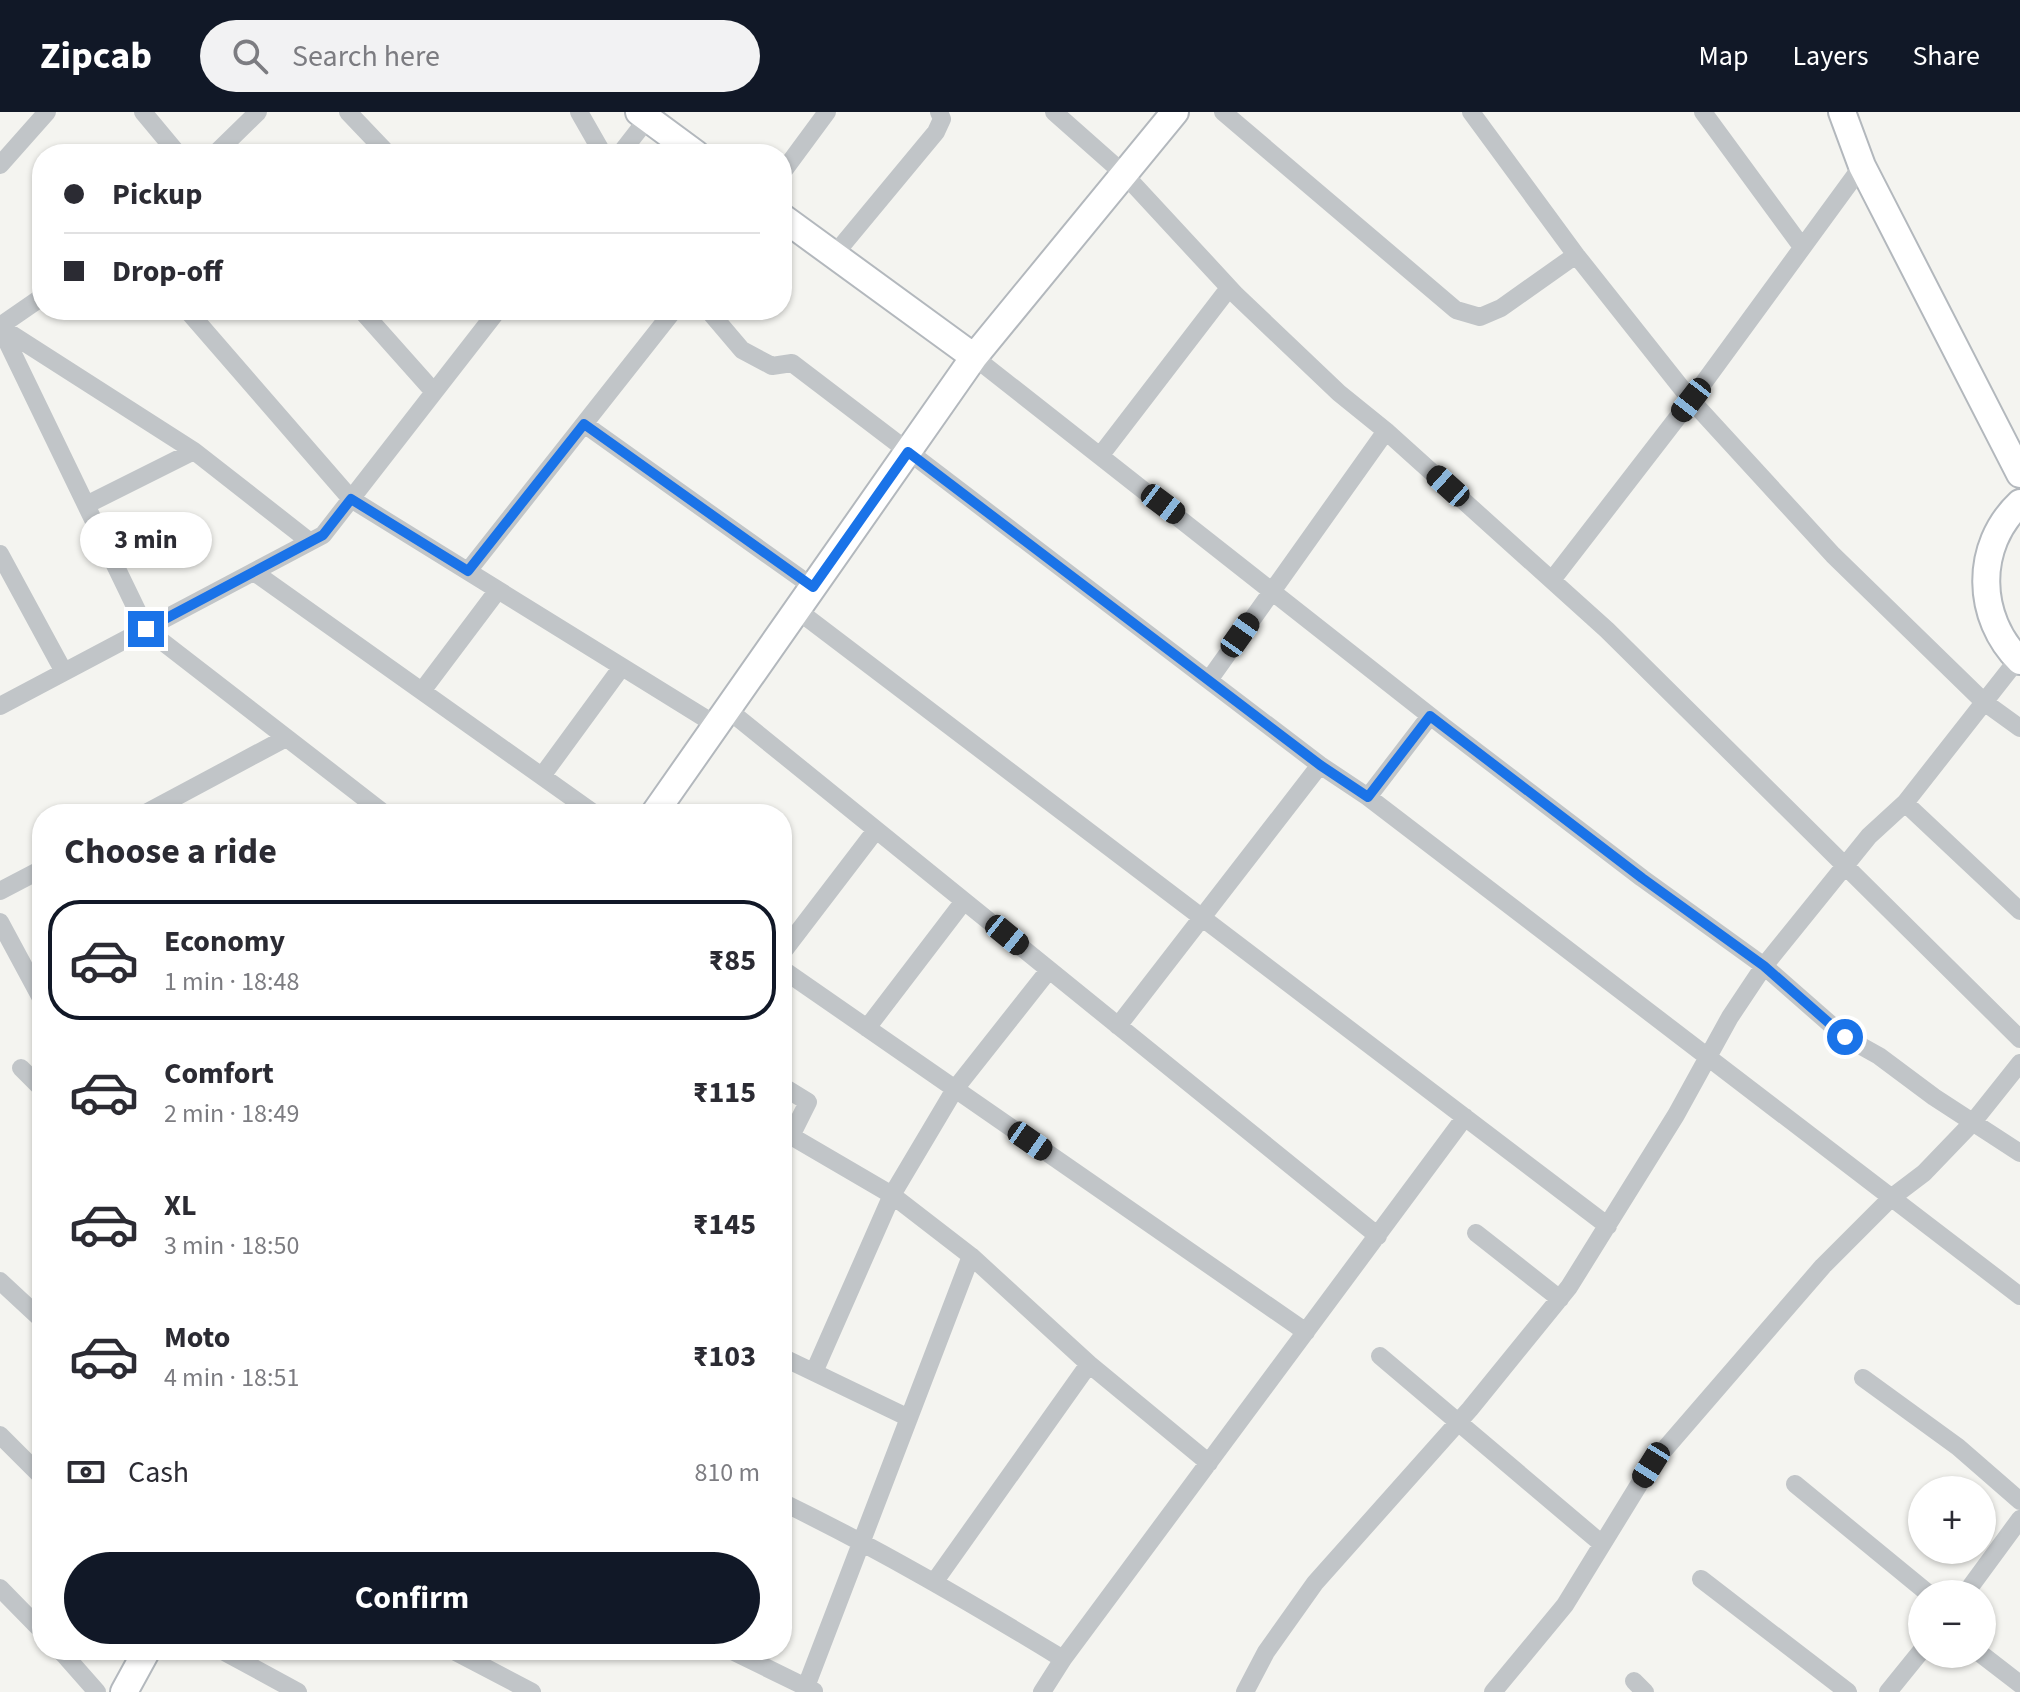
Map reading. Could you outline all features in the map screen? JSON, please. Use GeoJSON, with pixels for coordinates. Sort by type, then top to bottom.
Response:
{"type":"FeatureCollection","features":[{"type":"Feature","properties":{"kind":"street"},"geometry":{"type":"LineString","coordinates":[[0,165],[47,112]]}},
{"type":"Feature","properties":{"kind":"street"},"geometry":{"type":"LineString","coordinates":[[143,112],[170,144]]}},
{"type":"Feature","properties":{"kind":"street"},"geometry":{"type":"LineString","coordinates":[[228,144],[258,112]]}},
{"type":"Feature","properties":{"kind":"street"},"geometry":{"type":"LineString","coordinates":[[348,112],[378,144]]}},
{"type":"Feature","properties":{"kind":"street"},"geometry":{"type":"LineString","coordinates":[[579,112],[597,144]]}},
{"type":"Feature","properties":{"kind":"street"},"geometry":{"type":"LineString","coordinates":[[792,159],[827,112]]}},
{"type":"Feature","properties":{"kind":"street"},"geometry":{"type":"LineString","coordinates":[[834,255],[936,132],[942,119],[939,112]]}},
{"type":"Feature","properties":{"kind":"street"},"geometry":{"type":"LineString","coordinates":[[1054,112],[1124,174],[1229,288],[1339,393],[1386,431],[1607,630],[2020,1039]]}},
{"type":"Feature","properties":{"kind":"street"},"geometry":{"type":"LineString","coordinates":[[661,804],[974,357],[1175,112]]}},
{"type":"Feature","properties":{"kind":"street"},"geometry":{"type":"LineString","coordinates":[[1223,112],[1456,310],[1480,317],[1501,308],[1576,255]]}},
{"type":"Feature","properties":{"kind":"street"},"geometry":{"type":"LineString","coordinates":[[1471,112],[1576,255],[1691,400],[1833,555],[1984,702],[2020,728]]}},
{"type":"Feature","properties":{"kind":"street"},"geometry":{"type":"LineString","coordinates":[[1703,112],[1802,247]]}},
{"type":"Feature","properties":{"kind":"street"},"geometry":{"type":"LineString","coordinates":[[1842,112],[1862,166],[2020,474]]}},
{"type":"Feature","properties":{"kind":"street"},"geometry":{"type":"LineString","coordinates":[[626,144],[643,115],[682,144]]}},
{"type":"Feature","properties":{"kind":"street"},"geometry":{"type":"LineString","coordinates":[[1552,580],[1691,400],[1862,166]]}},
{"type":"Feature","properties":{"kind":"street"},"geometry":{"type":"LineString","coordinates":[[792,224],[974,357],[1430,716],[1642,878],[1764,966],[1845,1037],[1879,1056],[2020,1153]]}},
{"type":"Feature","properties":{"kind":"street"},"geometry":{"type":"LineString","coordinates":[[1100,456],[1229,288]]}},
{"type":"Feature","properties":{"kind":"street"},"geometry":{"type":"LineString","coordinates":[[0,326],[32,304]]}},
{"type":"Feature","properties":{"kind":"street"},"geometry":{"type":"LineString","coordinates":[[196,320],[351,499],[621,668],[722,717],[876,830],[1378,1236]]}},
{"type":"Feature","properties":{"kind":"street"},"geometry":{"type":"LineString","coordinates":[[370,320],[434,392]]}},
{"type":"Feature","properties":{"kind":"street"},"geometry":{"type":"LineString","coordinates":[[0,706],[323,535],[490,320]]}},
{"type":"Feature","properties":{"kind":"street"},"geometry":{"type":"LineString","coordinates":[[468,571],[666,320]]}},
{"type":"Feature","properties":{"kind":"street"},"geometry":{"type":"LineString","coordinates":[[716,320],[742,350],[772,366],[792,363],[1320,765],[1368,797],[2020,1296]]}},
{"type":"Feature","properties":{"kind":"street"},"geometry":{"type":"LineString","coordinates":[[309,541],[194,451],[0,327],[146,629],[372,804]]}},
{"type":"Feature","properties":{"kind":"street"},"geometry":{"type":"LineString","coordinates":[[584,424],[813,587]]}},
{"type":"Feature","properties":{"kind":"street"},"geometry":{"type":"LineString","coordinates":[[1209,680],[1386,431]]}},
{"type":"Feature","properties":{"kind":"street"},"geometry":{"type":"LineString","coordinates":[[86,505],[194,451]]}},
{"type":"Feature","properties":{"kind":"street"},"geometry":{"type":"LineString","coordinates":[[1243,1691],[1266,1652],[1315,1583],[1459,1421],[1560,1299],[1608,1226],[1730,1017],[1764,966],[1869,836],[1905,803],[2019,660],[1995,628],[1984,591],[1988,553],[2008,514],[2020,503]]}},
{"type":"Feature","properties":{"kind":"street"},"geometry":{"type":"LineString","coordinates":[[0,554],[64,672]]}},
{"type":"Feature","properties":{"kind":"street"},"geometry":{"type":"LineString","coordinates":[[254,572],[581,804]]}},
{"type":"Feature","properties":{"kind":"street"},"geometry":{"type":"LineString","coordinates":[[422,691],[498,590]]}},
{"type":"Feature","properties":{"kind":"street"},"geometry":{"type":"LineString","coordinates":[[797,610],[1608,1226]]}},
{"type":"Feature","properties":{"kind":"street"},"geometry":{"type":"LineString","coordinates":[[542,776],[621,668]]}},
{"type":"Feature","properties":{"kind":"street"},"geometry":{"type":"LineString","coordinates":[[1368,797],[1430,716]]}},
{"type":"Feature","properties":{"kind":"street"},"geometry":{"type":"LineString","coordinates":[[175,804],[286,738]]}},
{"type":"Feature","properties":{"kind":"street"},"geometry":{"type":"LineString","coordinates":[[1118,1026],[1320,765]]}},
{"type":"Feature","properties":{"kind":"street"},"geometry":{"type":"LineString","coordinates":[[1905,803],[2020,911]]}},
{"type":"Feature","properties":{"kind":"street"},"geometry":{"type":"LineString","coordinates":[[792,940],[876,830]]}},
{"type":"Feature","properties":{"kind":"street"},"geometry":{"type":"LineString","coordinates":[[0,891],[32,874]]}},
{"type":"Feature","properties":{"kind":"street"},"geometry":{"type":"LineString","coordinates":[[867,1028],[964,901]]}},
{"type":"Feature","properties":{"kind":"street"},"geometry":{"type":"LineString","coordinates":[[0,922],[32,981]]}},
{"type":"Feature","properties":{"kind":"street"},"geometry":{"type":"LineString","coordinates":[[814,1372],[892,1195],[955,1089],[1049,970]]}},
{"type":"Feature","properties":{"kind":"street"},"geometry":{"type":"LineString","coordinates":[[792,976],[1306,1332]]}},
{"type":"Feature","properties":{"kind":"street"},"geometry":{"type":"LineString","coordinates":[[1493,1692],[1565,1605],[1651,1465],[1823,1266],[1891,1198],[1924,1173],[1973,1122],[2020,1063]]}},
{"type":"Feature","properties":{"kind":"street"},"geometry":{"type":"LineString","coordinates":[[21,1068],[32,1079]]}},
{"type":"Feature","properties":{"kind":"street"},"geometry":{"type":"LineString","coordinates":[[792,1092],[808,1102],[792,1135]]}},
{"type":"Feature","properties":{"kind":"street"},"geometry":{"type":"LineString","coordinates":[[1042,1692],[1063,1659],[1465,1117]]}},
{"type":"Feature","properties":{"kind":"street"},"geometry":{"type":"LineString","coordinates":[[792,1147],[892,1195],[971,1256],[1089,1364],[1209,1463]]}},
{"type":"Feature","properties":{"kind":"street"},"geometry":{"type":"LineString","coordinates":[[1476,1233],[1560,1299]]}},
{"type":"Feature","properties":{"kind":"street"},"geometry":{"type":"LineString","coordinates":[[749,1660],[809,1691],[862,1540],[971,1256]]}},
{"type":"Feature","properties":{"kind":"street"},"geometry":{"type":"LineString","coordinates":[[0,1281],[32,1311]]}},
{"type":"Feature","properties":{"kind":"street"},"geometry":{"type":"LineString","coordinates":[[1380,1356],[1602,1544]]}},
{"type":"Feature","properties":{"kind":"street"},"geometry":{"type":"LineString","coordinates":[[792,1362],[909,1418]]}},
{"type":"Feature","properties":{"kind":"street"},"geometry":{"type":"LineString","coordinates":[[935,1581],[1089,1364]]}},
{"type":"Feature","properties":{"kind":"street"},"geometry":{"type":"LineString","coordinates":[[1863,1378],[1958,1447],[2020,1501]]}},
{"type":"Feature","properties":{"kind":"street"},"geometry":{"type":"LineString","coordinates":[[0,1435],[32,1467]]}},
{"type":"Feature","properties":{"kind":"street"},"geometry":{"type":"LineString","coordinates":[[1795,1484],[1912,1580]]}},
{"type":"Feature","properties":{"kind":"street"},"geometry":{"type":"LineString","coordinates":[[792,1507],[862,1540],[935,1581],[1063,1659]]}},
{"type":"Feature","properties":{"kind":"street"},"geometry":{"type":"LineString","coordinates":[[1975,1580],[2020,1519]]}},
{"type":"Feature","properties":{"kind":"street"},"geometry":{"type":"LineString","coordinates":[[1701,1579],[1848,1692]]}},
{"type":"Feature","properties":{"kind":"street"},"geometry":{"type":"LineString","coordinates":[[0,1588],[32,1621]]}},
{"type":"Feature","properties":{"kind":"street"},"geometry":{"type":"LineString","coordinates":[[69,1660],[97,1692]]}},
{"type":"Feature","properties":{"kind":"street"},"geometry":{"type":"LineString","coordinates":[[124,1692],[142,1660]]}},
{"type":"Feature","properties":{"kind":"street"},"geometry":{"type":"LineString","coordinates":[[239,1660],[298,1692]]}},
{"type":"Feature","properties":{"kind":"street"},"geometry":{"type":"LineString","coordinates":[[471,1660],[532,1692]]}},
{"type":"Feature","properties":{"kind":"street"},"geometry":{"type":"LineString","coordinates":[[1996,1666],[2020,1684]]}},
{"type":"Feature","properties":{"kind":"street"},"geometry":{"type":"LineString","coordinates":[[1888,1692],[1908,1667]]}},
{"type":"Feature","properties":{"kind":"route"},"geometry":{"type":"LineString","coordinates":[[146,629],[323,535],[351,499],[468,571],[584,424],[813,587],[908,452],[1320,765],[1368,797],[1430,716],[1642,878],[1764,966],[1845,1037]]}}]}
